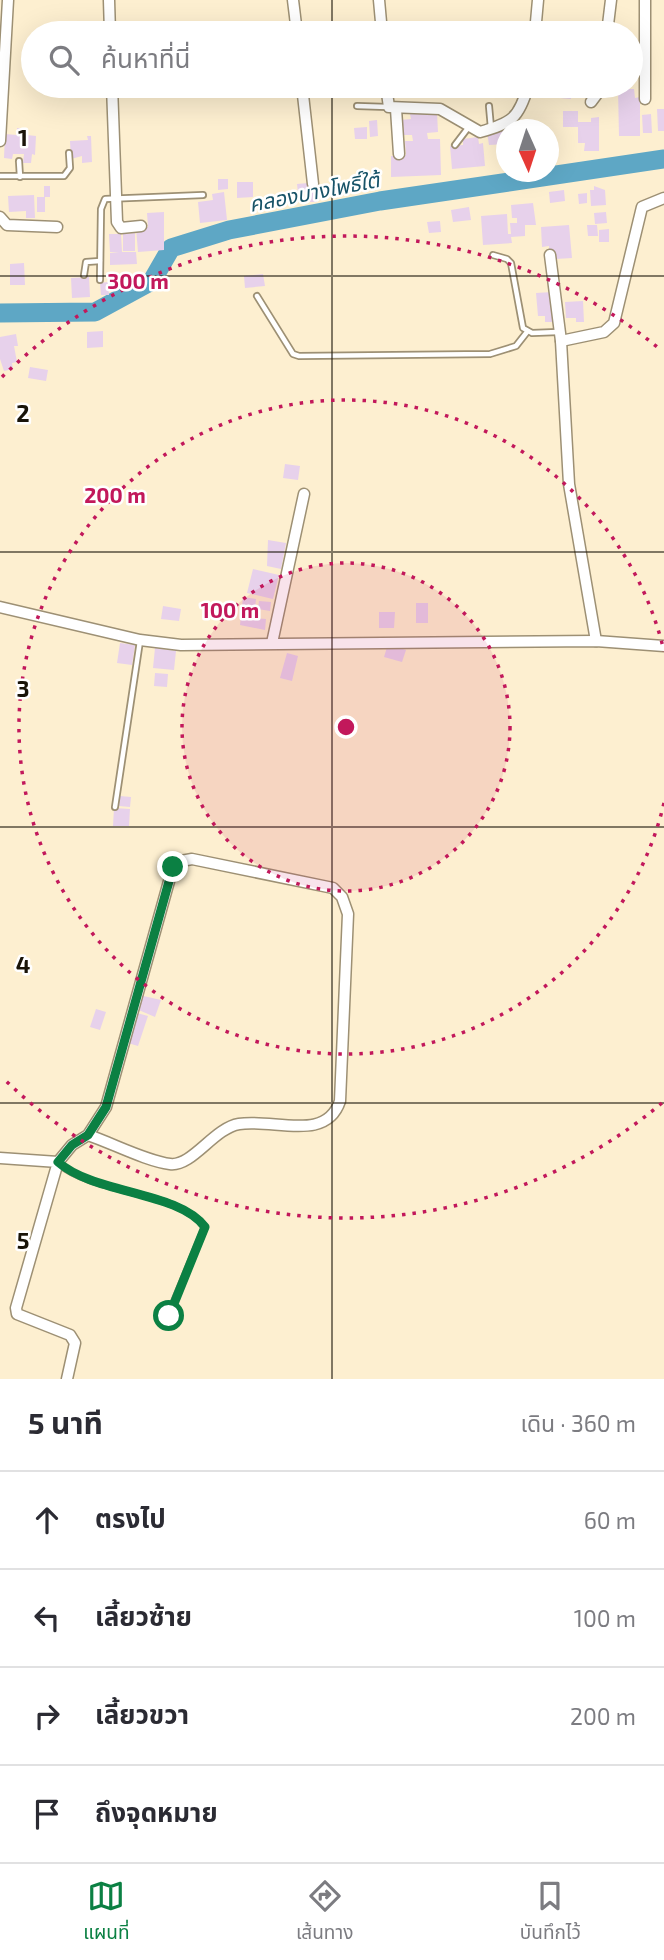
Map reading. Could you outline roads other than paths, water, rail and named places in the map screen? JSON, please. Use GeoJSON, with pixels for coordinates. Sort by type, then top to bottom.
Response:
{"type":"FeatureCollection","features":[{"type":"Feature","properties":{"kind":"street"},"geometry":{"type":"LineString","coordinates":[[0,141],[8,0]]}},
{"type":"Feature","properties":{"kind":"street"},"geometry":{"type":"LineString","coordinates":[[108,0],[109,21]]}},
{"type":"Feature","properties":{"kind":"street"},"geometry":{"type":"LineString","coordinates":[[293,0],[296,21]]}},
{"type":"Feature","properties":{"kind":"street"},"geometry":{"type":"LineString","coordinates":[[379,0],[381,21]]}},
{"type":"Feature","properties":{"kind":"street"},"geometry":{"type":"LineString","coordinates":[[536,21],[538,0]]}},
{"type":"Feature","properties":{"kind":"street"},"geometry":{"type":"LineString","coordinates":[[608,21],[611,0]]}},
{"type":"Feature","properties":{"kind":"street"},"geometry":{"type":"LineString","coordinates":[[645,0],[645,99]]}},
{"type":"Feature","properties":{"kind":"street"},"geometry":{"type":"LineString","coordinates":[[112,98],[118,226],[141,226]]}},
{"type":"Feature","properties":{"kind":"street"},"geometry":{"type":"LineString","coordinates":[[303,98],[313,184]]}},
{"type":"Feature","properties":{"kind":"street"},"geometry":{"type":"LineString","coordinates":[[390,98],[399,154]]}},
{"type":"Feature","properties":{"kind":"street"},"geometry":{"type":"LineString","coordinates":[[393,108],[440,110],[468,128],[480,132],[509,124],[523,106],[525,98]]}},
{"type":"Feature","properties":{"kind":"street"},"geometry":{"type":"LineString","coordinates":[[591,102],[594,98]]}},
{"type":"Feature","properties":{"kind":"street"},"geometry":{"type":"LineString","coordinates":[[560,337],[604,332],[614,323],[642,207],[664,198]]}},
{"type":"Feature","properties":{"kind":"street"},"geometry":{"type":"LineString","coordinates":[[0,217],[7,225],[57,227]]}},
{"type":"Feature","properties":{"kind":"street"},"geometry":{"type":"LineString","coordinates":[[550,255],[560,337],[569,484],[596,641]]}},
{"type":"Feature","properties":{"kind":"street"},"geometry":{"type":"LineString","coordinates":[[272,643],[304,494]]}},
{"type":"Feature","properties":{"kind":"street"},"geometry":{"type":"LineString","coordinates":[[0,607],[141,640],[181,645],[596,641],[664,646]]}},
{"type":"Feature","properties":{"kind":"street"},"geometry":{"type":"LineString","coordinates":[[67,1379],[75,1343],[70,1335],[25,1320],[17,1314],[16,1308],[58,1162],[72,1145],[88,1135],[106,1107],[173,867],[181,861],[192,859],[333,888],[342,897],[348,914],[340,1101],[336,1114],[327,1122],[315,1126],[253,1122],[235,1124],[217,1134],[187,1159],[170,1164],[88,1135]]}},
{"type":"Feature","properties":{"kind":"street"},"geometry":{"type":"LineString","coordinates":[[0,1158],[58,1162]]}},
{"type":"Feature","properties":{"kind":"lane"},"geometry":{"type":"LineString","coordinates":[[357,106],[393,108]]}},
{"type":"Feature","properties":{"kind":"lane"},"geometry":{"type":"LineString","coordinates":[[489,106],[491,128]]}},
{"type":"Feature","properties":{"kind":"lane"},"geometry":{"type":"LineString","coordinates":[[455,145],[468,128]]}},
{"type":"Feature","properties":{"kind":"lane"},"geometry":{"type":"LineString","coordinates":[[0,176],[64,176],[69,169],[69,153]]}},
{"type":"Feature","properties":{"kind":"lane"},"geometry":{"type":"LineString","coordinates":[[19,162],[20,177]]}},
{"type":"Feature","properties":{"kind":"lane"},"geometry":{"type":"LineString","coordinates":[[100,280],[102,203],[116,199],[203,195]]}},
{"type":"Feature","properties":{"kind":"lane"},"geometry":{"type":"LineString","coordinates":[[493,255],[511,263],[520,320],[527,332]]}},
{"type":"Feature","properties":{"kind":"lane"},"geometry":{"type":"LineString","coordinates":[[84,275],[86,262],[100,261]]}},
{"type":"Feature","properties":{"kind":"lane"},"geometry":{"type":"LineString","coordinates":[[257,296],[293,354],[299,356],[490,354],[516,346],[527,332]]}},
{"type":"Feature","properties":{"kind":"lane"},"geometry":{"type":"LineString","coordinates":[[527,332],[560,337]]}},
{"type":"Feature","properties":{"kind":"lane"},"geometry":{"type":"LineString","coordinates":[[116,807],[141,640]]}},
{"type":"Feature","properties":{"kind":"lane"},"geometry":{"type":"LineString","coordinates":[[58,1162],[81,1177],[169,1206],[199,1219],[205,1227],[169,1316]]}},
{"type":"Feature","properties":{"kind":"waterway","name":"คลองบางโพธิ์ใต้"},"geometry":{"type":"LineString","coordinates":[[0,313],[95,312],[152,281],[171,248],[229,230],[380,201],[664,159]]}}]}
